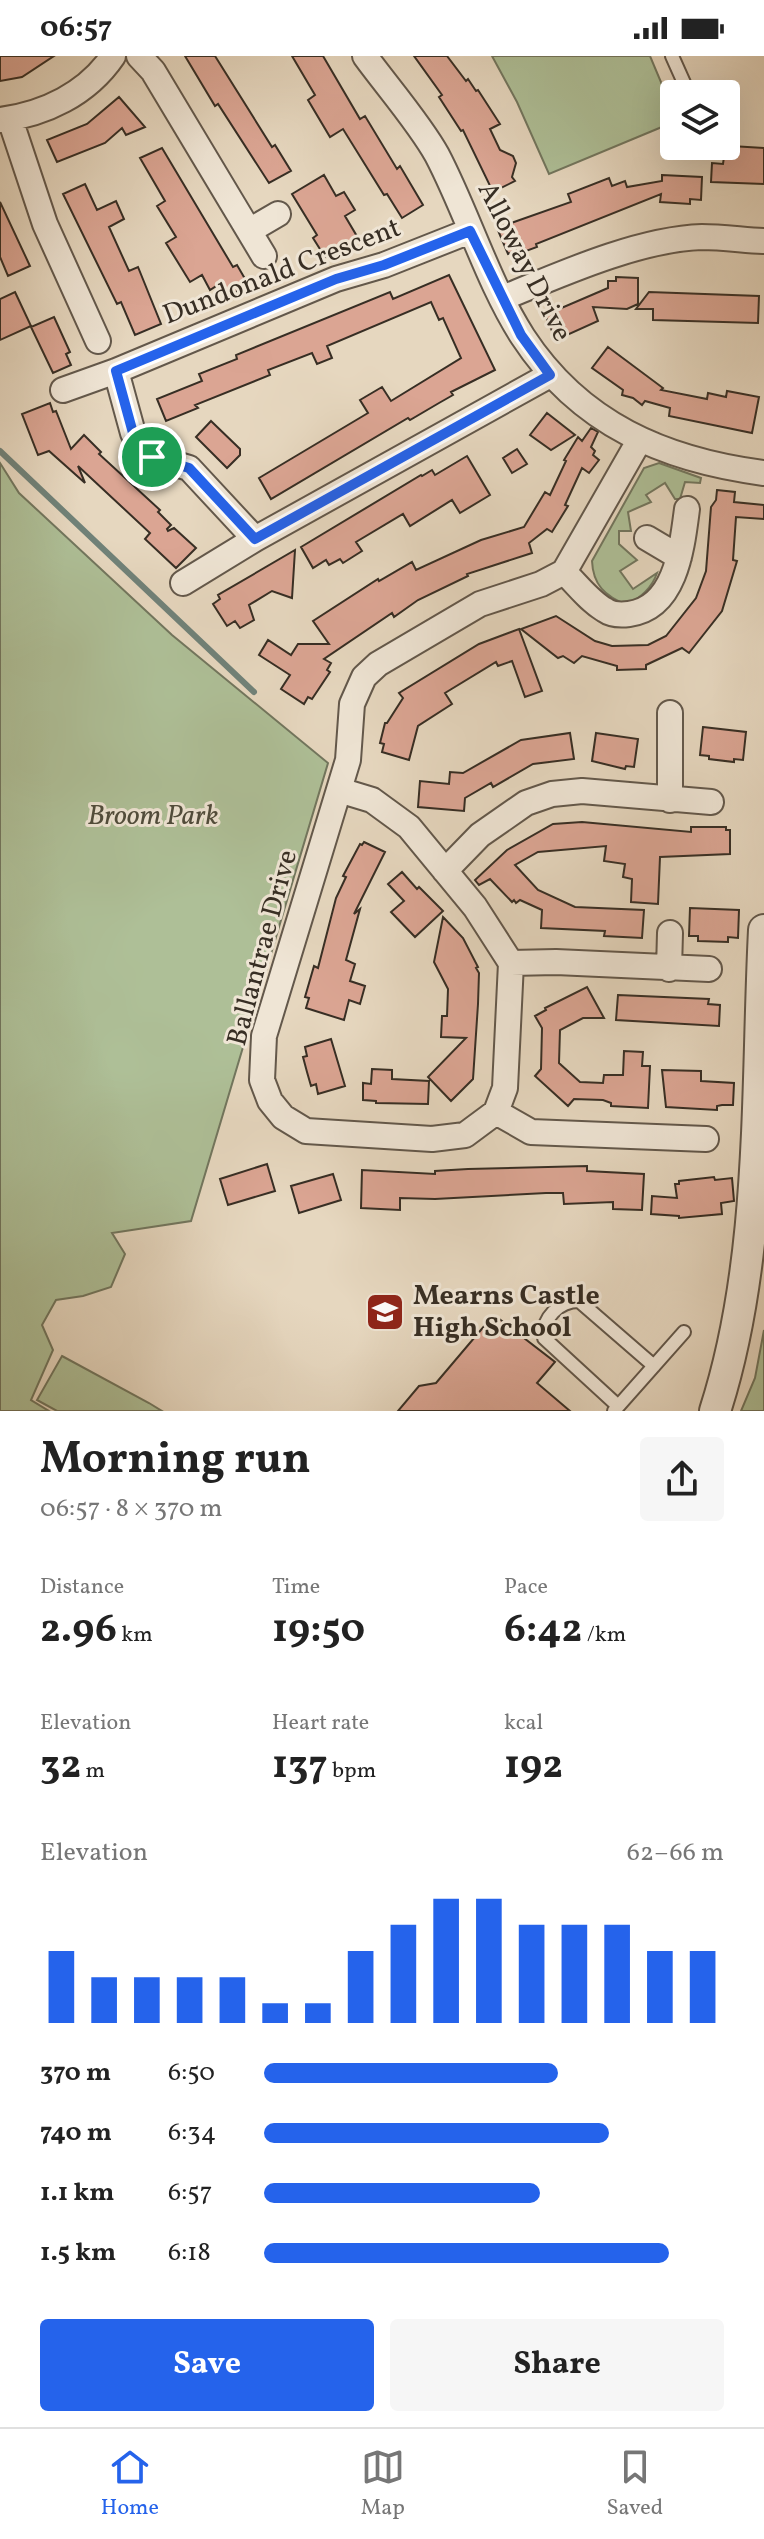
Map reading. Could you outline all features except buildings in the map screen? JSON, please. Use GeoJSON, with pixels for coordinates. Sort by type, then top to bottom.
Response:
{"type":"FeatureCollection","features":[{"type":"Feature","properties":{"kind":"street"},"geometry":{"type":"LineString","coordinates":[[98,341],[45,224],[5,120],[63,102],[86,86],[113,56]]}},
{"type":"Feature","properties":{"kind":"street"},"geometry":{"type":"LineString","coordinates":[[139,56],[153,71],[264,256]]}},
{"type":"Feature","properties":{"kind":"street","name":"Alloway Drive"},"geometry":{"type":"LineString","coordinates":[[365,56],[435,152],[521,335],[550,375],[599,417],[639,441],[722,467],[764,473]]}},
{"type":"Feature","properties":{"kind":"street"},"geometry":{"type":"LineString","coordinates":[[249,231],[278,214]]}},
{"type":"Feature","properties":{"kind":"street","name":"Dundonald Crescent"},"geometry":{"type":"LineString","coordinates":[[63,390],[336,279],[384,265],[470,231]]}},
{"type":"Feature","properties":{"kind":"street"},"geometry":{"type":"LineString","coordinates":[[503,298],[588,264],[663,242],[700,237],[763,241]]}},
{"type":"Feature","properties":{"kind":"street"},"geometry":{"type":"LineString","coordinates":[[116,371],[133,433],[140,447],[152,457],[189,468],[255,539]]}},
{"type":"Feature","properties":{"kind":"street"},"geometry":{"type":"LineString","coordinates":[[183,583],[255,539],[550,375]]}},
{"type":"Feature","properties":{"kind":"street"},"geometry":{"type":"LineString","coordinates":[[639,441],[564,572],[606,612],[620,615],[644,611],[667,591],[679,557],[687,509]]}},
{"type":"Feature","properties":{"kind":"street"},"geometry":{"type":"LineString","coordinates":[[647,538],[679,557]]}},
{"type":"Feature","properties":{"kind":"street","name":"Ballantrae Drive"},"geometry":{"type":"LineString","coordinates":[[496,1112],[465,1135],[432,1139],[306,1131],[283,1117],[270,1101],[262,1080],[264,1036],[348,760],[352,704],[364,677],[378,664],[480,604],[541,584],[564,572]]}},
{"type":"Feature","properties":{"kind":"street"},"geometry":{"type":"LineString","coordinates":[[670,713],[670,800]]}},
{"type":"Feature","properties":{"kind":"street"},"geometry":{"type":"LineString","coordinates":[[339,790],[372,800],[409,827],[475,907],[511,963],[505,1088],[496,1112],[531,1132],[706,1139]]}},
{"type":"Feature","properties":{"kind":"street"},"geometry":{"type":"LineString","coordinates":[[445,871],[480,835],[526,803],[552,794],[582,791],[711,802]]}},
{"type":"Feature","properties":{"kind":"street"},"geometry":{"type":"LineString","coordinates":[[715,1411],[731,1367],[750,1252],[762,1076],[764,930]]}},
{"type":"Feature","properties":{"kind":"street"},"geometry":{"type":"LineString","coordinates":[[669,969],[670,933]]}},
{"type":"Feature","properties":{"kind":"street"},"geometry":{"type":"LineString","coordinates":[[511,963],[709,969]]}},
{"type":"Feature","properties":{"kind":"lane"},"geometry":{"type":"LineString","coordinates":[[672,56],[683,80]]}},
{"type":"Feature","properties":{"kind":"lane"},"geometry":{"type":"LineString","coordinates":[[654,1366],[579,1301],[568,1301],[552,1313],[543,1327],[544,1338],[616,1408],[654,1366],[684,1332]]}},
{"type":"Feature","properties":{"kind":"green space"},"geometry":{"type":"Polygon","coordinates":[[[492,56],[650,56],[660,80],[660,128],[549,174],[517,102],[492,56]]]}},
{"type":"Feature","properties":{"kind":"green space","name":"Broom Park"},"geometry":{"type":"Polygon","coordinates":[[[0,463],[19,493],[172,635],[328,763],[191,1221],[112,1233],[125,1254],[111,1287],[56,1300],[42,1325],[53,1350],[31,1400],[49,1411],[0,1411],[0,463]]]}},
{"type":"Feature","properties":{"kind":"green space"},"geometry":{"type":"Polygon","coordinates":[[[659,463],[701,478],[700,483],[685,482],[680,499],[675,499],[665,483],[646,495],[651,502],[628,512],[631,531],[619,531],[619,544],[637,560],[620,571],[633,589],[657,573],[645,592],[627,605],[602,589],[595,577],[592,561],[644,468],[659,463]]]}},
{"type":"Feature","properties":{"kind":"green space"},"geometry":{"type":"Polygon","coordinates":[[[764,1330],[764,1411],[741,1411],[755,1378],[764,1330]]]}},
{"type":"Feature","properties":{"kind":"green space"},"geometry":{"type":"Polygon","coordinates":[[[62,1356],[162,1411],[57,1411],[37,1400],[62,1356]]]}},
{"type":"Feature","properties":{"kind":"waterway"},"geometry":{"type":"LineString","coordinates":[[0,451],[254,692]]}},
{"type":"Feature","properties":{"kind":"place","name":"Mearns Castle High School"},"geometry":{"type":"Point","coordinates":[385,1312]}},
{"type":"Feature","properties":{"kind":"route"},"geometry":{"type":"LineString","coordinates":[[470,231],[521,335],[550,375],[255,539],[189,468],[152,457],[140,447],[133,433],[116,371],[336,279],[384,265],[470,231]]}}]}
